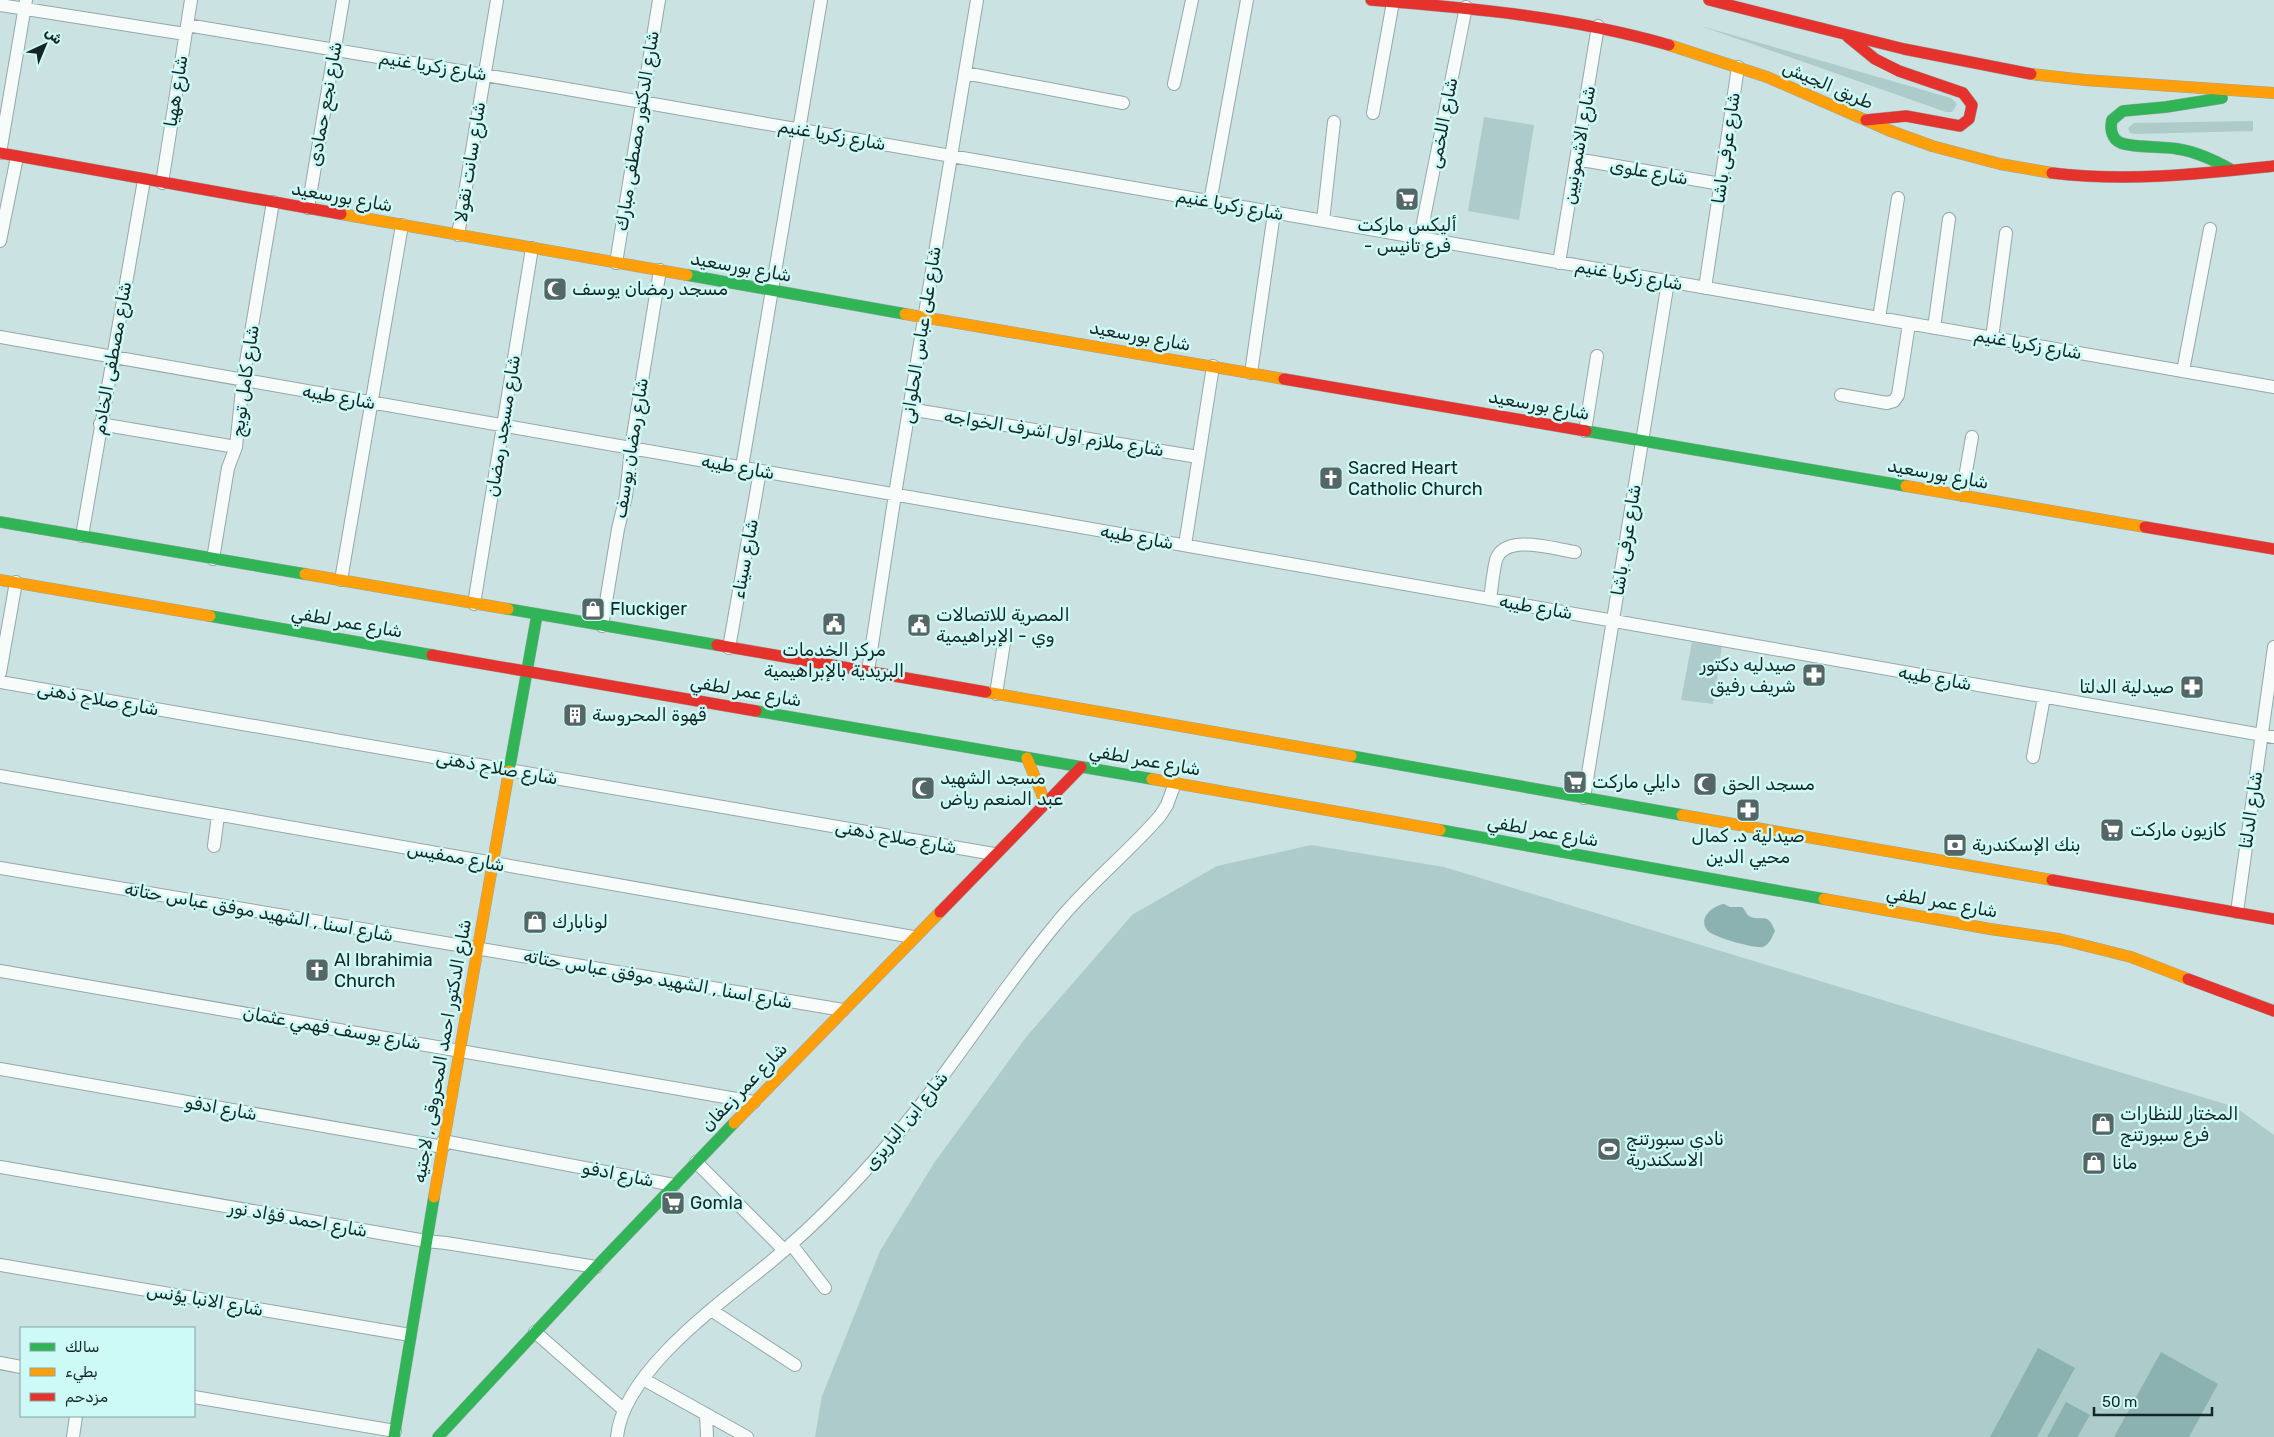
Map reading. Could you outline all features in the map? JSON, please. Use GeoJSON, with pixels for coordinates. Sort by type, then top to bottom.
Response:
{"type":"FeatureCollection","features":[{"type":"Feature","properties":{"kind":"main road","name":"طريق الجيش"},"geometry":{"type":"LineString","coordinates":[[1371,0],[1466,8],[1598,26],[1666,44],[1738,67],[1908,138],[1998,164],[2045,172],[2138,178],[2185,176],[2274,166]]}},
{"type":"Feature","properties":{"kind":"main road"},"geometry":{"type":"LineString","coordinates":[[1710,0],[1962,62],[2022,72],[2144,85],[2274,93]]}},
{"type":"Feature","properties":{"kind":"main road"},"geometry":{"type":"LineString","coordinates":[[1844,33],[1875,59],[1899,71],[1963,93],[1972,105],[1969,119],[1960,126],[1906,116],[1864,120]]}},
{"type":"Feature","properties":{"kind":"main road"},"geometry":{"type":"LineString","coordinates":[[2232,170],[2214,160],[2180,149],[2122,143],[2113,136],[2110,125],[2114,116],[2123,111],[2194,104],[2248,90]]}},
{"type":"Feature","properties":{"kind":"main road","name":"شارع بورسعيد"},"geometry":{"type":"LineString","coordinates":[[0,153],[772,290],[2274,550]]}},
{"type":"Feature","properties":{"kind":"main road"},"geometry":{"type":"LineString","coordinates":[[0,522],[868,671],[2274,919]]}},
{"type":"Feature","properties":{"kind":"main road","name":"شارع عمر لطفي"},"geometry":{"type":"LineString","coordinates":[[0,580],[1175,783],[1980,927],[2059,939],[2131,957],[2274,1012]]}},
{"type":"Feature","properties":{"kind":"main road","name":"شارع الدكتور احمد المحروقى , لاجتيه"},"geometry":{"type":"LineString","coordinates":[[395,1434],[426,1241],[537,615]]}},
{"type":"Feature","properties":{"kind":"main road"},"geometry":{"type":"LineString","coordinates":[[1027,758],[1045,802]]}},
{"type":"Feature","properties":{"kind":"main road","name":"شارع عمر زعفان"},"geometry":{"type":"LineString","coordinates":[[438,1437],[696,1162],[913,937],[1081,767]]}},
{"type":"Feature","properties":{"kind":"street","name":"شارع ههيا"},"geometry":{"type":"LineString","coordinates":[[162,183],[191,0]]}},
{"type":"Feature","properties":{"kind":"street","name":"شارع نجع حمادى"},"geometry":{"type":"LineString","coordinates":[[308,208],[343,0]]}},
{"type":"Feature","properties":{"kind":"street","name":"شارع سانت نقولا"},"geometry":{"type":"LineString","coordinates":[[458,235],[497,0]]}},
{"type":"Feature","properties":{"kind":"street","name":"شارع الدكتور مصطفى مبارك"},"geometry":{"type":"LineString","coordinates":[[616,262],[659,0]]}},
{"type":"Feature","properties":{"kind":"street"},"geometry":{"type":"LineString","coordinates":[[742,468],[821,0]]}},
{"type":"Feature","properties":{"kind":"street","name":"شارع على عباس الحلوانى"},"geometry":{"type":"LineString","coordinates":[[868,671],[895,494],[977,0]]}},
{"type":"Feature","properties":{"kind":"street"},"geometry":{"type":"LineString","coordinates":[[1174,84],[1192,0]]}},
{"type":"Feature","properties":{"kind":"street"},"geometry":{"type":"LineString","coordinates":[[1210,202],[1247,0]]}},
{"type":"Feature","properties":{"kind":"street"},"geometry":{"type":"LineString","coordinates":[[1373,113],[1393,2]]}},
{"type":"Feature","properties":{"kind":"street","name":"شارع زكريا غنيم"},"geometry":{"type":"LineString","coordinates":[[0,5],[25,4],[186,30],[334,50],[485,75],[2274,387]]}},
{"type":"Feature","properties":{"kind":"street"},"geometry":{"type":"LineString","coordinates":[[0,153],[25,4]]}},
{"type":"Feature","properties":{"kind":"street","name":"شارع اللخمى"},"geometry":{"type":"LineString","coordinates":[[1420,238],[1466,8]]}},
{"type":"Feature","properties":{"kind":"street","name":"شارع الاشمونيين"},"geometry":{"type":"LineString","coordinates":[[1559,263],[1598,26]]}},
{"type":"Feature","properties":{"kind":"street","name":"شارع عرفى باشا"},"geometry":{"type":"LineString","coordinates":[[1705,288],[1738,67]]}},
{"type":"Feature","properties":{"kind":"street"},"geometry":{"type":"LineString","coordinates":[[965,73],[1123,103]]}},
{"type":"Feature","properties":{"kind":"street"},"geometry":{"type":"LineString","coordinates":[[1322,222],[1334,122]]}},
{"type":"Feature","properties":{"kind":"street"},"geometry":{"type":"LineString","coordinates":[[0,241],[17,157]]}},
{"type":"Feature","properties":{"kind":"street","name":"شارع علوى"},"geometry":{"type":"LineString","coordinates":[[1576,159],[1721,184]]}},
{"type":"Feature","properties":{"kind":"street","name":"شارع مصطفى الخادم"},"geometry":{"type":"LineString","coordinates":[[82,536],[144,180]]}},
{"type":"Feature","properties":{"kind":"street"},"geometry":{"type":"LineString","coordinates":[[1879,318],[1898,198]]}},
{"type":"Feature","properties":{"kind":"street","name":"شارع كامل تويج"},"geometry":{"type":"LineString","coordinates":[[213,559],[228,468],[236,447],[243,380],[273,202]]}},
{"type":"Feature","properties":{"kind":"street"},"geometry":{"type":"LineString","coordinates":[[1251,373],[1274,213]]}},
{"type":"Feature","properties":{"kind":"street"},"geometry":{"type":"LineString","coordinates":[[1934,328],[1949,219]]}},
{"type":"Feature","properties":{"kind":"street"},"geometry":{"type":"LineString","coordinates":[[341,580],[402,225]]}},
{"type":"Feature","properties":{"kind":"street"},"geometry":{"type":"LineString","coordinates":[[2183,371],[2210,229]]}},
{"type":"Feature","properties":{"kind":"street"},"geometry":{"type":"LineString","coordinates":[[1992,338],[2006,233]]}},
{"type":"Feature","properties":{"kind":"street","name":"شارع مسجد رمضان"},"geometry":{"type":"LineString","coordinates":[[474,604],[532,248]]}},
{"type":"Feature","properties":{"kind":"street","name":"شارع رمضان يوسف"},"geometry":{"type":"LineString","coordinates":[[602,626],[618,529],[626,496],[631,448],[660,270]]}},
{"type":"Feature","properties":{"kind":"street","name":"شارع عرفى باشا"},"geometry":{"type":"LineString","coordinates":[[1584,798],[1668,282]]}},
{"type":"Feature","properties":{"kind":"street"},"geometry":{"type":"LineString","coordinates":[[1841,395],[1887,403],[1894,401],[1898,395],[1909,324]]}},
{"type":"Feature","properties":{"kind":"street","name":"شارع طيبه"},"geometry":{"type":"LineString","coordinates":[[0,338],[2268,736]]}},
{"type":"Feature","properties":{"kind":"street"},"geometry":{"type":"LineString","coordinates":[[1586,431],[1598,356]]}},
{"type":"Feature","properties":{"kind":"street"},"geometry":{"type":"LineString","coordinates":[[1185,545],[1212,366]]}},
{"type":"Feature","properties":{"kind":"street","name":"شارع ملازم اول اشرف الخواجه"},"geometry":{"type":"LineString","coordinates":[[909,409],[1198,457]]}},
{"type":"Feature","properties":{"kind":"street"},"geometry":{"type":"LineString","coordinates":[[100,424],[236,447]]}},
{"type":"Feature","properties":{"kind":"street"},"geometry":{"type":"LineString","coordinates":[[1962,496],[1972,437]]}},
{"type":"Feature","properties":{"kind":"street","name":"شارع سيناء"},"geometry":{"type":"LineString","coordinates":[[729,648],[760,471]]}},
{"type":"Feature","properties":{"kind":"street"},"geometry":{"type":"LineString","coordinates":[[1490,599],[1496,559],[1504,548],[1516,544],[1575,552]]}},
{"type":"Feature","properties":{"kind":"street"},"geometry":{"type":"LineString","coordinates":[[0,673],[16,582]]}},
{"type":"Feature","properties":{"kind":"street"},"geometry":{"type":"LineString","coordinates":[[996,694],[1004,643]]}},
{"type":"Feature","properties":{"kind":"street","name":"شارع الدلتا"},"geometry":{"type":"LineString","coordinates":[[2237,912],[2268,736],[2274,647]]}},
{"type":"Feature","properties":{"kind":"street","name":"شارع صلاح ذهنى"},"geometry":{"type":"LineString","coordinates":[[0,682],[994,854]]}},
{"type":"Feature","properties":{"kind":"street"},"geometry":{"type":"LineString","coordinates":[[2033,757],[2044,697]]}},
{"type":"Feature","properties":{"kind":"street","name":"شارع ممفيس"},"geometry":{"type":"LineString","coordinates":[[0,776],[913,937]]}},
{"type":"Feature","properties":{"kind":"street","name":"شارع ابن الباريزى"},"geometry":{"type":"LineString","coordinates":[[617,1437],[624,1410],[643,1379],[682,1337],[711,1310],[788,1247],[856,1182],[896,1136],[1054,926],[1081,895],[1160,816],[1175,783]]}},
{"type":"Feature","properties":{"kind":"street"},"geometry":{"type":"LineString","coordinates":[[214,846],[218,815]]}},
{"type":"Feature","properties":{"kind":"street","name":"شارع اسنا , الشهيد موفق عباس حتاته"},"geometry":{"type":"LineString","coordinates":[[0,868],[843,1010]]}},
{"type":"Feature","properties":{"kind":"street","name":"شارع يوسف فهمي عثمان"},"geometry":{"type":"LineString","coordinates":[[0,971],[754,1102]]}},
{"type":"Feature","properties":{"kind":"street","name":"شارع ادفو"},"geometry":{"type":"LineString","coordinates":[[0,1069],[674,1185]]}},
{"type":"Feature","properties":{"kind":"street"},"geometry":{"type":"LineString","coordinates":[[696,1162],[788,1247],[825,1288]]}},
{"type":"Feature","properties":{"kind":"street","name":"شارع احمد فؤاد نور"},"geometry":{"type":"LineString","coordinates":[[0,1167],[426,1241],[596,1267]]}},
{"type":"Feature","properties":{"kind":"street","name":"شارع الانبا يؤنس"},"geometry":{"type":"LineString","coordinates":[[0,1266],[410,1335]]}},
{"type":"Feature","properties":{"kind":"street"},"geometry":{"type":"LineString","coordinates":[[711,1310],[795,1365]]}},
{"type":"Feature","properties":{"kind":"street"},"geometry":{"type":"LineString","coordinates":[[535,1332],[624,1410]]}},
{"type":"Feature","properties":{"kind":"street"},"geometry":{"type":"LineString","coordinates":[[0,1363],[20,1367]]}},
{"type":"Feature","properties":{"kind":"street"},"geometry":{"type":"LineString","coordinates":[[643,1379],[747,1437]]}},
{"type":"Feature","properties":{"kind":"street"},"geometry":{"type":"LineString","coordinates":[[195,1397],[395,1434]]}},
{"type":"Feature","properties":{"kind":"street"},"geometry":{"type":"LineString","coordinates":[[706,1414],[707,1437]]}},
{"type":"Feature","properties":{"kind":"street"},"geometry":{"type":"LineString","coordinates":[[73,1437],[76,1417]]}},
{"type":"Feature","properties":{"kind":"shaded area"},"geometry":{"type":"Polygon","coordinates":[[[1701,26],[1951,98],[1957,104],[1952,112],[1946,112],[1701,26]]]}},
{"type":"Feature","properties":{"kind":"shaded area"},"geometry":{"type":"Polygon","coordinates":[[[1484,117],[1534,125],[1519,220],[1468,211],[1484,117]]]}},
{"type":"Feature","properties":{"kind":"shaded area"},"geometry":{"type":"Polygon","coordinates":[[[2253,121],[2253,131],[2135,134],[2130,133],[2128,128],[2134,123],[2253,121]]]}},
{"type":"Feature","properties":{"kind":"shaded area"},"geometry":{"type":"Polygon","coordinates":[[[1692,642],[1722,646],[1713,704],[1681,700],[1692,642]]]}},
{"type":"Feature","properties":{"kind":"shaded area","name":"نادي سبورتنج الاسكندرية"},"geometry":{"type":"Polygon","coordinates":[[[1311,845],[1444,867],[2235,1107],[2274,1135],[2274,1437],[815,1437],[822,1396],[880,1251],[934,1163],[1027,1036],[1132,915],[1217,866],[1311,845]]]}},
{"type":"Feature","properties":{"kind":"shaded area"},"geometry":{"type":"Polygon","coordinates":[[[1724,904],[1730,907],[1742,907],[1749,916],[1754,918],[1767,919],[1775,931],[1769,942],[1763,947],[1752,946],[1726,939],[1708,931],[1704,922],[1707,914],[1715,907],[1724,904]]]}},
{"type":"Feature","properties":{"kind":"shaded area"},"geometry":{"type":"Polygon","coordinates":[[[2038,1348],[2075,1368],[2037,1437],[1990,1437],[2038,1348]]]}},
{"type":"Feature","properties":{"kind":"shaded area"},"geometry":{"type":"Polygon","coordinates":[[[2161,1352],[2218,1384],[2189,1437],[2114,1437],[2161,1352]]]}},
{"type":"Feature","properties":{"kind":"shaded area"},"geometry":{"type":"Polygon","coordinates":[[[2066,1402],[2090,1415],[2078,1437],[2047,1437],[2066,1402]]]}},
{"type":"Feature","properties":{"kind":"traffic: fast"},"geometry":{"type":"LineString","coordinates":[[2222,98],[2166,107],[2123,111],[2112,120],[2111,130],[2115,139],[2121,143],[2134,146],[2185,150],[2206,157],[2232,170]]}},
{"type":"Feature","properties":{"kind":"traffic: fast"},"geometry":{"type":"LineString","coordinates":[[687,275],[905,314]]}},
{"type":"Feature","properties":{"kind":"traffic: fast"},"geometry":{"type":"LineString","coordinates":[[1586,431],[1906,486]]}},
{"type":"Feature","properties":{"kind":"traffic: fast"},"geometry":{"type":"LineString","coordinates":[[0,522],[305,574]]}},
{"type":"Feature","properties":{"kind":"traffic: fast"},"geometry":{"type":"LineString","coordinates":[[508,609],[717,645]]}},
{"type":"Feature","properties":{"kind":"traffic: fast"},"geometry":{"type":"LineString","coordinates":[[509,771],[537,615]]}},
{"type":"Feature","properties":{"kind":"traffic: fast"},"geometry":{"type":"LineString","coordinates":[[210,616],[432,655]]}},
{"type":"Feature","properties":{"kind":"traffic: fast"},"geometry":{"type":"LineString","coordinates":[[756,711],[1152,779]]}},
{"type":"Feature","properties":{"kind":"traffic: fast"},"geometry":{"type":"LineString","coordinates":[[1351,756],[1682,815]]}},
{"type":"Feature","properties":{"kind":"traffic: fast"},"geometry":{"type":"LineString","coordinates":[[1440,830],[1824,899]]}},
{"type":"Feature","properties":{"kind":"traffic: fast"},"geometry":{"type":"LineString","coordinates":[[438,1437],[596,1267],[734,1123]]}},
{"type":"Feature","properties":{"kind":"traffic: fast"},"geometry":{"type":"LineString","coordinates":[[394,1437],[434,1197]]}},
{"type":"Feature","properties":{"kind":"traffic: slow"},"geometry":{"type":"LineString","coordinates":[[1669,45],[1767,77],[1888,130],[1932,146],[2000,164],[2052,173]]}},
{"type":"Feature","properties":{"kind":"traffic: slow"},"geometry":{"type":"LineString","coordinates":[[2031,74],[2085,80],[2274,93]]}},
{"type":"Feature","properties":{"kind":"traffic: slow"},"geometry":{"type":"LineString","coordinates":[[341,214],[687,275]]}},
{"type":"Feature","properties":{"kind":"traffic: slow"},"geometry":{"type":"LineString","coordinates":[[905,314],[1284,379]]}},
{"type":"Feature","properties":{"kind":"traffic: slow"},"geometry":{"type":"LineString","coordinates":[[1906,486],[2145,527]]}},
{"type":"Feature","properties":{"kind":"traffic: slow"},"geometry":{"type":"LineString","coordinates":[[305,574],[508,609]]}},
{"type":"Feature","properties":{"kind":"traffic: slow"},"geometry":{"type":"LineString","coordinates":[[0,580],[210,616]]}},
{"type":"Feature","properties":{"kind":"traffic: slow"},"geometry":{"type":"LineString","coordinates":[[986,692],[1351,756]]}},
{"type":"Feature","properties":{"kind":"traffic: slow"},"geometry":{"type":"LineString","coordinates":[[1027,758],[1045,802]]}},
{"type":"Feature","properties":{"kind":"traffic: slow"},"geometry":{"type":"LineString","coordinates":[[434,1197],[509,771]]}},
{"type":"Feature","properties":{"kind":"traffic: slow"},"geometry":{"type":"LineString","coordinates":[[1152,779],[1440,830]]}},
{"type":"Feature","properties":{"kind":"traffic: slow"},"geometry":{"type":"LineString","coordinates":[[1682,815],[2052,880]]}},
{"type":"Feature","properties":{"kind":"traffic: slow"},"geometry":{"type":"LineString","coordinates":[[1824,899],[1990,929],[2059,939],[2131,957],[2188,979]]}},
{"type":"Feature","properties":{"kind":"traffic: slow"},"geometry":{"type":"LineString","coordinates":[[734,1123],[940,912]]}},
{"type":"Feature","properties":{"kind":"traffic: jam"},"geometry":{"type":"LineString","coordinates":[[1371,0],[1447,6],[1522,15],[1596,27],[1669,45]]}},
{"type":"Feature","properties":{"kind":"traffic: jam"},"geometry":{"type":"LineString","coordinates":[[1709,0],[1904,49],[2031,74]]}},
{"type":"Feature","properties":{"kind":"traffic: jam"},"geometry":{"type":"LineString","coordinates":[[1848,37],[1875,59],[1899,71],[1963,93],[1972,105],[1969,119],[1960,126],[1906,116],[1866,120]]}},
{"type":"Feature","properties":{"kind":"traffic: jam"},"geometry":{"type":"LineString","coordinates":[[0,153],[341,214]]}},
{"type":"Feature","properties":{"kind":"traffic: jam"},"geometry":{"type":"LineString","coordinates":[[2052,173],[2080,176],[2135,177],[2274,166]]}},
{"type":"Feature","properties":{"kind":"traffic: jam"},"geometry":{"type":"LineString","coordinates":[[1284,379],[1586,431]]}},
{"type":"Feature","properties":{"kind":"traffic: jam"},"geometry":{"type":"LineString","coordinates":[[2145,527],[2274,549]]}},
{"type":"Feature","properties":{"kind":"traffic: jam"},"geometry":{"type":"LineString","coordinates":[[717,645],[986,692]]}},
{"type":"Feature","properties":{"kind":"traffic: jam"},"geometry":{"type":"LineString","coordinates":[[432,655],[756,711]]}},
{"type":"Feature","properties":{"kind":"traffic: jam"},"geometry":{"type":"LineString","coordinates":[[940,912],[1081,767]]}},
{"type":"Feature","properties":{"kind":"traffic: jam"},"geometry":{"type":"LineString","coordinates":[[2052,880],[2274,919]]}},
{"type":"Feature","properties":{"kind":"traffic: jam"},"geometry":{"type":"LineString","coordinates":[[2188,979],[2274,1011]]}},
{"type":"Feature","properties":{"kind":"place","name":"أليكس ماركت - فرع تانيس"},"geometry":{"type":"Point","coordinates":[1407,199]}},
{"type":"Feature","properties":{"kind":"place","name":"مسجد رمضان يوسف"},"geometry":{"type":"Point","coordinates":[555,289]}},
{"type":"Feature","properties":{"kind":"place","name":"Sacred Heart Catholic Church"},"geometry":{"type":"Point","coordinates":[1331,478]}},
{"type":"Feature","properties":{"kind":"place","name":"Fluckiger"},"geometry":{"type":"Point","coordinates":[593,609]}},
{"type":"Feature","properties":{"kind":"place","name":"مركز الخدمات البريدية بالإبراهيمية"},"geometry":{"type":"Point","coordinates":[834,624]}},
{"type":"Feature","properties":{"kind":"place","name":"المصرية للاتصالات وي - الإبراهيمية"},"geometry":{"type":"Point","coordinates":[919,625]}},
{"type":"Feature","properties":{"kind":"place","name":"صيدليه دكتور شريف رفيق"},"geometry":{"type":"Point","coordinates":[1814,675]}},
{"type":"Feature","properties":{"kind":"place","name":"صيدلية الدلتا"},"geometry":{"type":"Point","coordinates":[2192,687]}},
{"type":"Feature","properties":{"kind":"place","name":"قهوة المحروسة"},"geometry":{"type":"Point","coordinates":[575,715]}},
{"type":"Feature","properties":{"kind":"place","name":"دايلي ماركت"},"geometry":{"type":"Point","coordinates":[1575,782]}},
{"type":"Feature","properties":{"kind":"place","name":"مسجد الحق"},"geometry":{"type":"Point","coordinates":[1705,784]}},
{"type":"Feature","properties":{"kind":"place","name":"مسجد الشهيد عبد المنعم رياض"},"geometry":{"type":"Point","coordinates":[923,788]}},
{"type":"Feature","properties":{"kind":"place","name":"صيدلية د. كمال محيي الدين"},"geometry":{"type":"Point","coordinates":[1748,810]}},
{"type":"Feature","properties":{"kind":"place","name":"كازيون ماركت"},"geometry":{"type":"Point","coordinates":[2112,830]}},
{"type":"Feature","properties":{"kind":"place","name":"بنك الإسكندرية"},"geometry":{"type":"Point","coordinates":[1955,845]}},
{"type":"Feature","properties":{"kind":"place","name":"لونابارك"},"geometry":{"type":"Point","coordinates":[535,922]}},
{"type":"Feature","properties":{"kind":"place","name":"Al Ibrahimia Church"},"geometry":{"type":"Point","coordinates":[317,970]}},
{"type":"Feature","properties":{"kind":"place","name":"المختار للنظارات فرع سبورتنج"},"geometry":{"type":"Point","coordinates":[2103,1124]}},
{"type":"Feature","properties":{"kind":"place","name":"نادي سبورتنج الاسكندرية"},"geometry":{"type":"Point","coordinates":[1609,1149]}},
{"type":"Feature","properties":{"kind":"place","name":"مانا"},"geometry":{"type":"Point","coordinates":[2094,1163]}},
{"type":"Feature","properties":{"kind":"place","name":"Gomla"},"geometry":{"type":"Point","coordinates":[673,1203]}}]}
